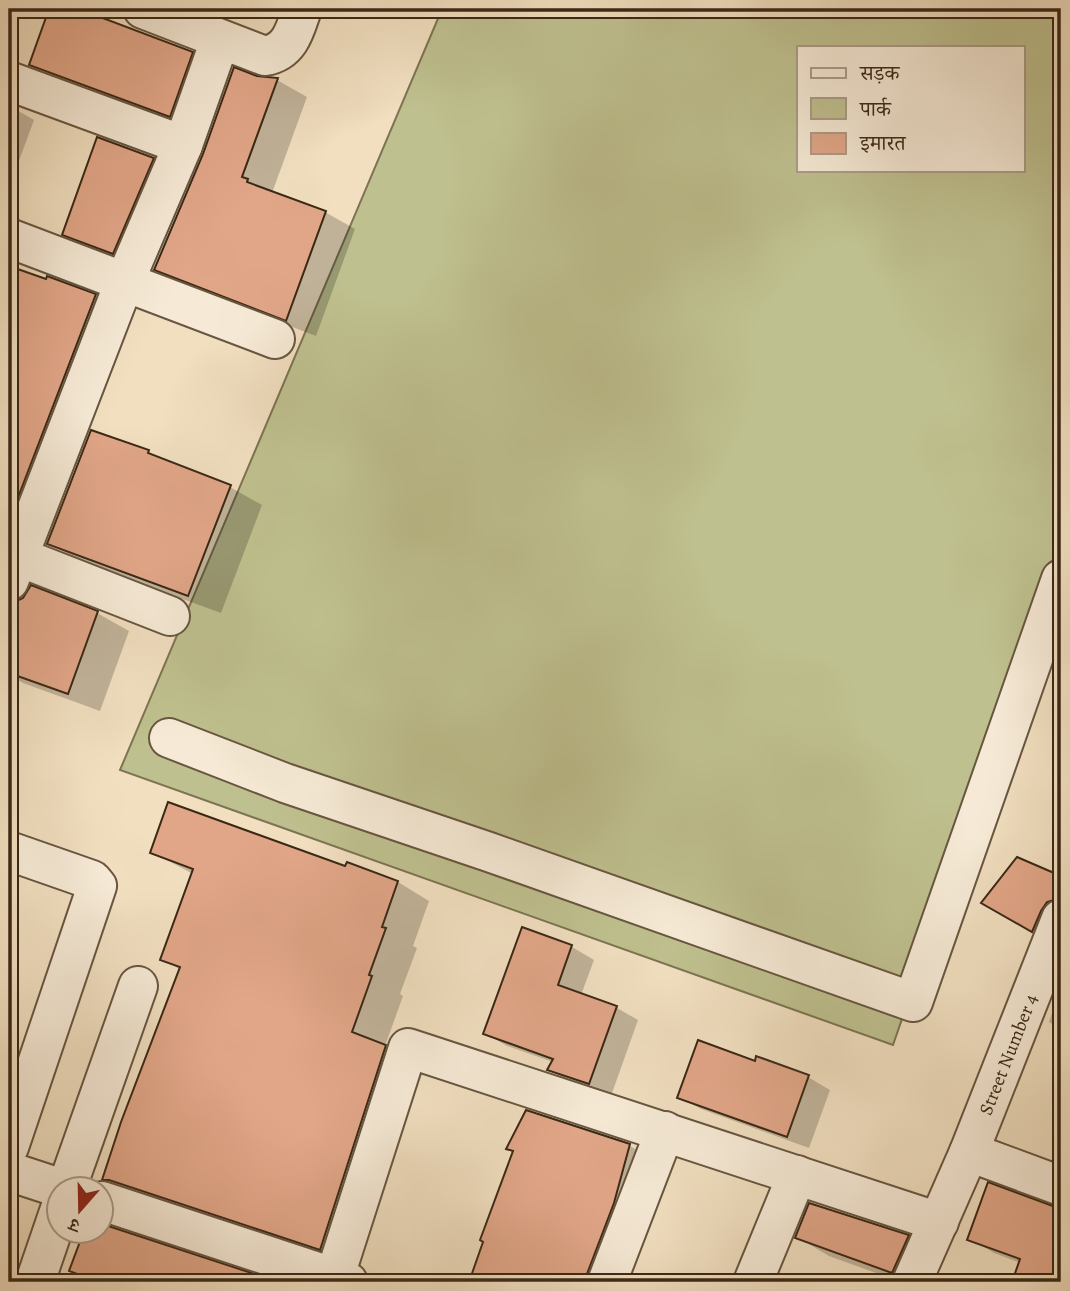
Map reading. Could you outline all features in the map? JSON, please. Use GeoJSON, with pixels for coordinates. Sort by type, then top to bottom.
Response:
{"type":"FeatureCollection","features":[{"type":"Feature","properties":{"kind":"street"},"geometry":{"type":"LineString","coordinates":[[143,9],[265,56],[275,54],[286,46],[297,22]]}},
{"type":"Feature","properties":{"kind":"street"},"geometry":{"type":"LineString","coordinates":[[170,616],[12,564],[124,283],[183,145],[220,40]]}},
{"type":"Feature","properties":{"kind":"street"},"geometry":{"type":"LineString","coordinates":[[9,81],[183,145]]}},
{"type":"Feature","properties":{"kind":"street"},"geometry":{"type":"LineString","coordinates":[[9,238],[275,339]]}},
{"type":"Feature","properties":{"kind":"street"},"geometry":{"type":"LineString","coordinates":[[169,738],[285,783],[913,1002],[1061,579]]}},
{"type":"Feature","properties":{"kind":"street"},"geometry":{"type":"LineString","coordinates":[[9,851],[92,880],[97,886],[10,1147],[14,1173],[46,1183]]}},
{"type":"Feature","properties":{"kind":"street","name":"Street Number 4"},"geometry":{"type":"LineString","coordinates":[[912,1282],[969,1152],[1061,919]]}},
{"type":"Feature","properties":{"kind":"street"},"geometry":{"type":"LineString","coordinates":[[71,1176],[138,986]]}},
{"type":"Feature","properties":{"kind":"street"},"geometry":{"type":"LineString","coordinates":[[116,1206],[339,1281],[408,1048],[939,1222]]}},
{"type":"Feature","properties":{"kind":"street"},"geometry":{"type":"LineString","coordinates":[[607,1282],[665,1131]]}},
{"type":"Feature","properties":{"kind":"street"},"geometry":{"type":"LineString","coordinates":[[969,1152],[1061,1186]]}},
{"type":"Feature","properties":{"kind":"street"},"geometry":{"type":"LineString","coordinates":[[753,1282],[797,1175]]}},
{"type":"Feature","properties":{"kind":"street"},"geometry":{"type":"LineString","coordinates":[[35,1282],[47,1246]]}},
{"type":"Feature","properties":{"kind":"green space"},"geometry":{"type":"Polygon","coordinates":[[[442,9],[1061,9],[1061,560],[893,1045],[120,770],[442,9]]]}},
{"type":"Feature","properties":{"kind":"building"},"geometry":{"type":"Polygon","coordinates":[[[49,9],[79,9],[193,52],[170,117],[29,65],[49,9]]]}},
{"type":"Feature","properties":{"kind":"building"},"geometry":{"type":"Polygon","coordinates":[[[234,67],[257,76],[278,78],[242,177],[248,179],[247,182],[326,211],[286,321],[154,270],[203,154],[234,67]]]}},
{"type":"Feature","properties":{"kind":"building"},"geometry":{"type":"Polygon","coordinates":[[[97,137],[154,158],[113,254],[62,235],[97,137]]]}},
{"type":"Feature","properties":{"kind":"building"},"geometry":{"type":"Polygon","coordinates":[[[9,266],[46,279],[47,276],[96,294],[9,521],[9,266]]]}},
{"type":"Feature","properties":{"kind":"building"},"geometry":{"type":"Polygon","coordinates":[[[91,430],[149,450],[148,453],[231,485],[188,596],[47,544],[91,430]]]}},
{"type":"Feature","properties":{"kind":"building"},"geometry":{"type":"Polygon","coordinates":[[[31,585],[98,611],[68,694],[9,673],[9,611],[12,603],[23,598],[31,585]]]}},
{"type":"Feature","properties":{"kind":"building"},"geometry":{"type":"Polygon","coordinates":[[[168,802],[345,866],[347,862],[398,881],[382,927],[386,928],[369,975],[372,976],[352,1032],[386,1045],[320,1250],[116,1182],[116,1176],[103,1176],[180,967],[160,960],[193,869],[150,853],[168,802]]]}},
{"type":"Feature","properties":{"kind":"building"},"geometry":{"type":"Polygon","coordinates":[[[1017,857],[1061,876],[1061,898],[1047,902],[1032,932],[981,903],[1017,857]]]}},
{"type":"Feature","properties":{"kind":"building"},"geometry":{"type":"Polygon","coordinates":[[[522,927],[572,945],[558,985],[617,1006],[589,1084],[547,1070],[553,1059],[483,1034],[522,927]]]}},
{"type":"Feature","properties":{"kind":"building"},"geometry":{"type":"Polygon","coordinates":[[[698,1040],[755,1061],[756,1056],[809,1075],[787,1137],[677,1098],[698,1040]]]}},
{"type":"Feature","properties":{"kind":"building"},"geometry":{"type":"Polygon","coordinates":[[[526,1110],[630,1144],[614,1203],[586,1282],[469,1282],[483,1242],[480,1240],[513,1151],[506,1149],[526,1110]]]}},
{"type":"Feature","properties":{"kind":"building"},"geometry":{"type":"Polygon","coordinates":[[[988,1182],[1061,1209],[1061,1282],[1012,1282],[1020,1259],[967,1240],[988,1182]]]}},
{"type":"Feature","properties":{"kind":"building"},"geometry":{"type":"Polygon","coordinates":[[[809,1203],[909,1235],[892,1273],[795,1238],[809,1203]]]}},
{"type":"Feature","properties":{"kind":"building"},"geometry":{"type":"Polygon","coordinates":[[[116,1229],[279,1282],[99,1282],[69,1271],[78,1246],[116,1246],[116,1229]]]}}]}
